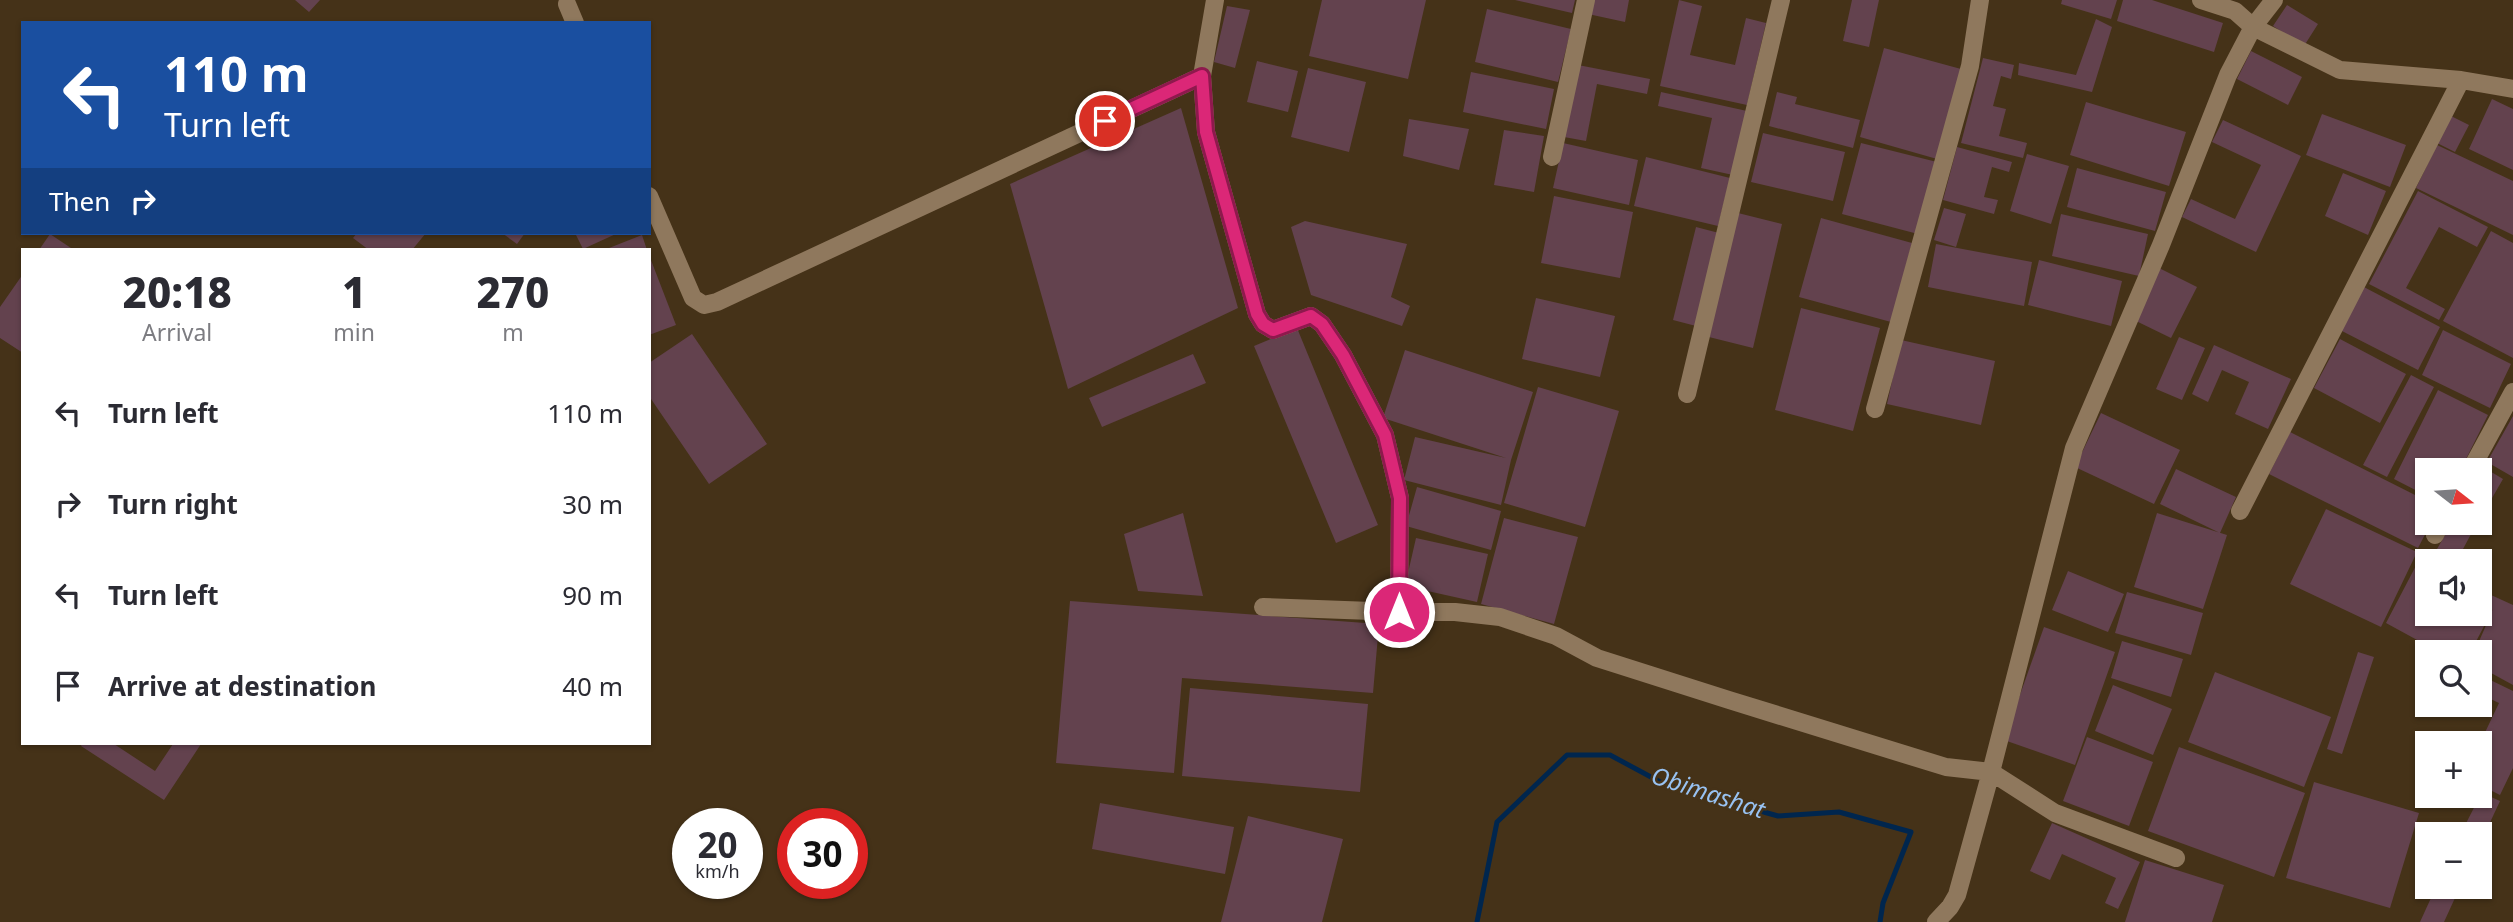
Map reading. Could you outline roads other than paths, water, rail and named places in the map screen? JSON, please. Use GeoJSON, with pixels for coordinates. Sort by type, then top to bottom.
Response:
{"type":"FeatureCollection","features":[{"type":"Feature","properties":{"kind":"street"},"geometry":{"type":"LineString","coordinates":[[1215,0],[1202,76],[1206,132],[1257,314],[1263,324],[1273,330],[1311,316],[1322,324],[1343,355],[1385,435],[1400,498],[1399,612]]}},
{"type":"Feature","properties":{"kind":"street"},"geometry":{"type":"LineString","coordinates":[[1552,157],[1586,0]]}},
{"type":"Feature","properties":{"kind":"street"},"geometry":{"type":"LineString","coordinates":[[1687,394],[1781,0]]}},
{"type":"Feature","properties":{"kind":"street"},"geometry":{"type":"LineString","coordinates":[[1875,409],[1970,66],[1980,0]]}},
{"type":"Feature","properties":{"kind":"street"},"geometry":{"type":"LineString","coordinates":[[2201,0],[2235,11],[2253,27],[2340,69],[2461,80],[2513,89]]}},
{"type":"Feature","properties":{"kind":"street"},"geometry":{"type":"LineString","coordinates":[[1936,922],[1957,895],[2074,448],[2161,245],[2228,75],[2253,27],[2274,0]]}},
{"type":"Feature","properties":{"kind":"street"},"geometry":{"type":"LineString","coordinates":[[567,4],[574,21]]}},
{"type":"Feature","properties":{"kind":"street"},"geometry":{"type":"LineString","coordinates":[[651,201],[693,298],[704,305],[717,303],[1202,76]]}},
{"type":"Feature","properties":{"kind":"street"},"geometry":{"type":"LineString","coordinates":[[2240,511],[2461,80]]}},
{"type":"Feature","properties":{"kind":"street"},"geometry":{"type":"LineString","coordinates":[[2477,458],[2513,392]]}},
{"type":"Feature","properties":{"kind":"street"},"geometry":{"type":"LineString","coordinates":[[1263,607],[1455,612],[1500,617],[1556,636],[1597,658],[1729,701],[1946,767],[1991,772],[2056,813],[2176,858]]}},
{"type":"Feature","properties":{"kind":"waterway","name":"Obimashat"},"geometry":{"type":"LineString","coordinates":[[1477,922],[1497,822],[1567,755],[1610,755],[1664,784],[1778,816],[1839,812],[1911,832],[1883,903],[1880,922]]}}]}
